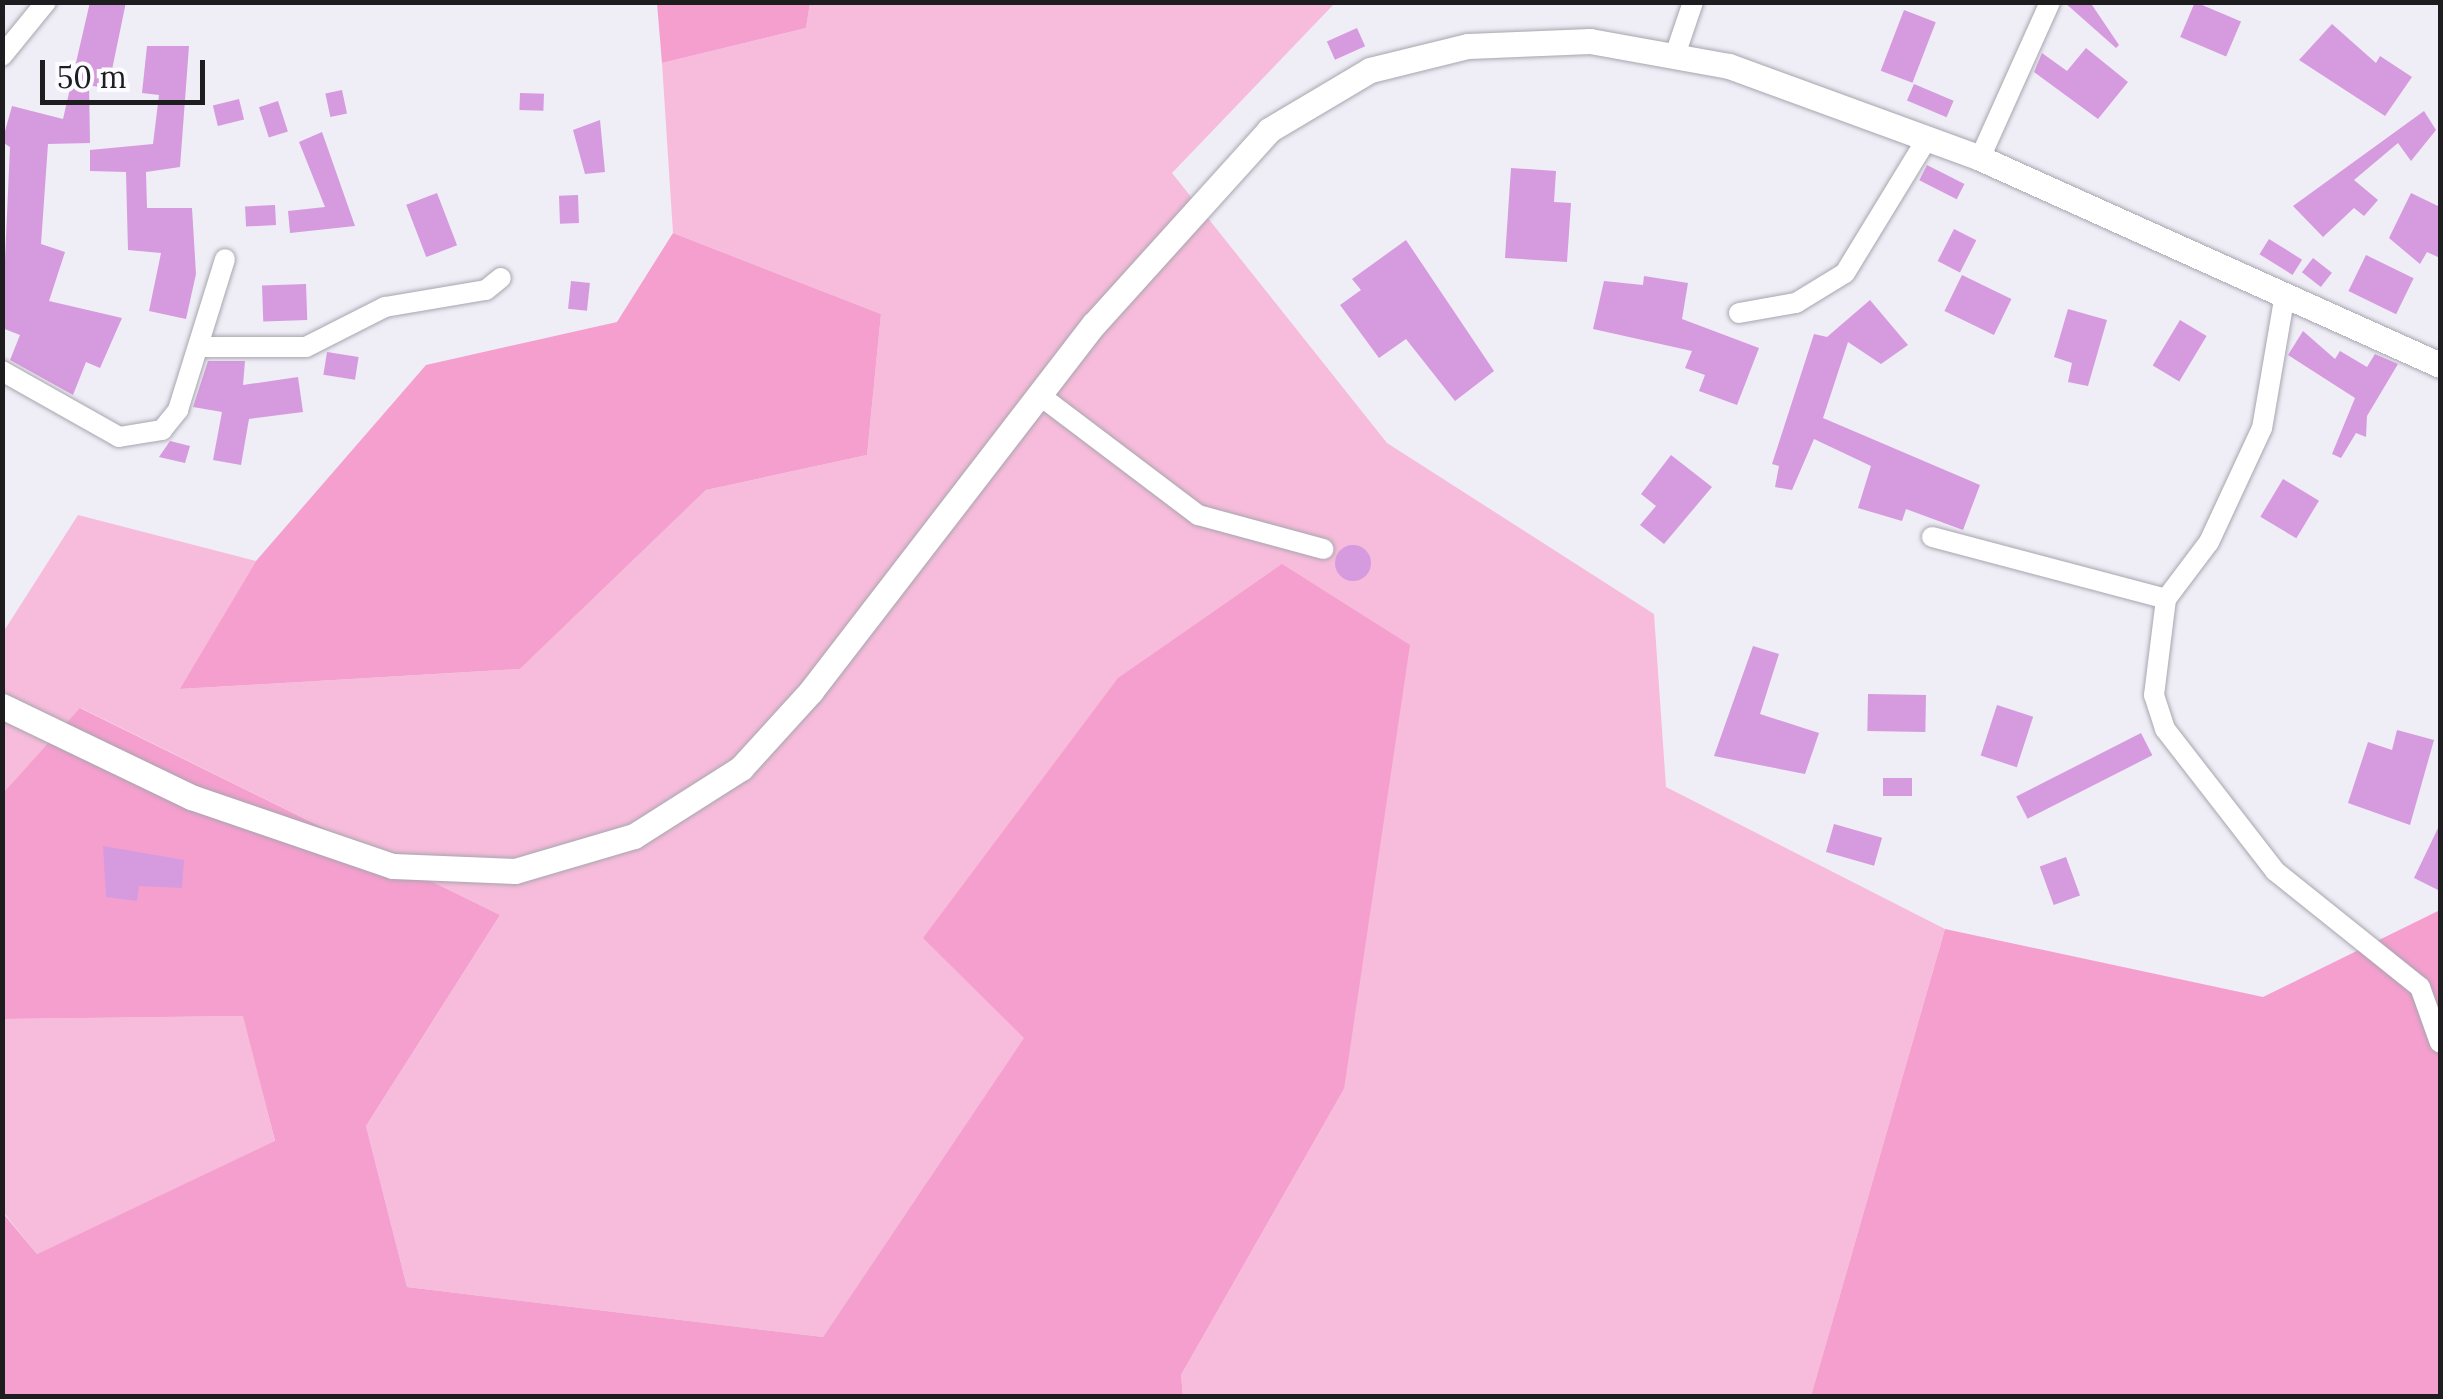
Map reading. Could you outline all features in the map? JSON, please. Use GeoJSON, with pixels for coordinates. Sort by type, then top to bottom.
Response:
{"type":"FeatureCollection","features":[{"type":"Feature","properties":{"kind":"street"},"geometry":{"type":"LineString","coordinates":[[4,51],[46,2]]}},
{"type":"Feature","properties":{"kind":"street"},"geometry":{"type":"LineString","coordinates":[[1675,55],[1694,2]]}},
{"type":"Feature","properties":{"kind":"street"},"geometry":{"type":"LineString","coordinates":[[1980,158],[2050,2]]}},
{"type":"Feature","properties":{"kind":"street"},"geometry":{"type":"LineString","coordinates":[[2,706],[206,803],[393,866],[479,873],[573,860],[689,806],[741,768],[896,589],[1038,394],[1216,182],[1316,94],[1468,46],[1590,41],[1675,55],[1928,138],[2440,365]]}},
{"type":"Feature","properties":{"kind":"street"},"geometry":{"type":"LineString","coordinates":[[1739,313],[1796,303],[1845,273],[1928,138]]}},
{"type":"Feature","properties":{"kind":"street"},"geometry":{"type":"LineString","coordinates":[[2,370],[118,437],[144,436],[172,422],[225,259]]}},
{"type":"Feature","properties":{"kind":"street"},"geometry":{"type":"LineString","coordinates":[[198,347],[306,347],[385,308],[486,290],[501,278]]}},
{"type":"Feature","properties":{"kind":"street"},"geometry":{"type":"LineString","coordinates":[[2285,294],[2246,475],[2166,599],[2152,658],[2165,728],[2275,870],[2420,987],[2440,1044]]}},
{"type":"Feature","properties":{"kind":"street"},"geometry":{"type":"LineString","coordinates":[[1038,394],[1198,514],[1324,549]]}},
{"type":"Feature","properties":{"kind":"street"},"geometry":{"type":"LineString","coordinates":[[1932,536],[2166,599]]}},
{"type":"Feature","properties":{"kind":"shaded area"},"geometry":{"type":"Polygon","coordinates":[[[657,2],[810,3],[806,28],[662,63],[657,2]]]}},
{"type":"Feature","properties":{"kind":"shaded area"},"geometry":{"type":"Polygon","coordinates":[[[810,3],[1335,3],[1172,173],[1387,443],[1654,614],[1666,787],[1945,929],[1811,1396],[1183,1396],[1181,1375],[1344,1089],[923,937],[1025,1038],[823,1337],[407,1287],[366,1126],[500,915],[81,708],[3,793],[2,634],[78,515],[256,561],[181,689],[520,669],[706,490],[867,455],[881,314],[673,233],[662,63],[806,28],[810,3]]]}},
{"type":"Feature","properties":{"kind":"shaded area"},"geometry":{"type":"Polygon","coordinates":[[[673,233],[881,314],[867,455],[706,490],[520,669],[180,689],[256,561],[426,365],[617,322],[673,233]]]}},
{"type":"Feature","properties":{"kind":"shaded area"},"geometry":{"type":"Polygon","coordinates":[[[1282,564],[1410,645],[1344,1089],[1181,1375],[1183,1396],[3,1396],[2,1212],[37,1254],[275,1141],[243,1016],[3,1019],[3,793],[80,708],[500,915],[366,1126],[407,1287],[823,1337],[1024,1038],[923,938],[1118,678],[1282,564]]]}},
{"type":"Feature","properties":{"kind":"shaded area"},"geometry":{"type":"Polygon","coordinates":[[[2440,910],[2440,1396],[1811,1396],[1945,929],[2263,997],[2440,910]]]}},
{"type":"Feature","properties":{"kind":"shaded area"},"geometry":{"type":"Polygon","coordinates":[[[244,1016],[275,1142],[37,1254],[3,1212],[2,1019],[244,1016]]]}},
{"type":"Feature","properties":{"kind":"building"},"geometry":{"type":"Polygon","coordinates":[[[90,2],[126,2],[108,89],[89,85],[90,143],[48,144],[41,244],[65,252],[49,301],[122,318],[100,368],[86,362],[73,395],[10,360],[20,335],[2,328],[10,147],[2,142],[12,106],[63,119],[90,2]]]}},
{"type":"Feature","properties":{"kind":"building"},"geometry":{"type":"Polygon","coordinates":[[[2064,2],[2090,2],[2119,45],[2116,48],[2064,2]]]}},
{"type":"Feature","properties":{"kind":"building"},"geometry":{"type":"Polygon","coordinates":[[[2195,2],[2241,22],[2226,57],[2180,37],[2195,2]]]}},
{"type":"Feature","properties":{"kind":"building"},"geometry":{"type":"Polygon","coordinates":[[[1904,10],[1936,22],[1912,83],[1881,71],[1904,10]]]}},
{"type":"Feature","properties":{"kind":"building"},"geometry":{"type":"Polygon","coordinates":[[[2332,24],[2376,63],[2380,56],[2412,77],[2385,116],[2299,60],[2332,24]]]}},
{"type":"Feature","properties":{"kind":"building"},"geometry":{"type":"Polygon","coordinates":[[[1357,28],[1365,46],[1335,60],[1327,41],[1357,28]]]}},
{"type":"Feature","properties":{"kind":"building"},"geometry":{"type":"Polygon","coordinates":[[[147,46],[189,46],[180,167],[146,172],[147,208],[192,208],[196,274],[186,319],[149,311],[161,253],[128,250],[126,172],[90,171],[90,150],[153,144],[159,95],[142,93],[147,46]]]}},
{"type":"Feature","properties":{"kind":"building"},"geometry":{"type":"Polygon","coordinates":[[[2086,48],[2128,82],[2098,119],[2034,72],[2042,53],[2067,71],[2086,48]]]}},
{"type":"Feature","properties":{"kind":"building"},"geometry":{"type":"Polygon","coordinates":[[[1914,84],[1954,101],[1947,117],[1907,101],[1914,84]]]}},
{"type":"Feature","properties":{"kind":"building"},"geometry":{"type":"Polygon","coordinates":[[[342,90],[347,113],[330,117],[325,94],[342,90]]]}},
{"type":"Feature","properties":{"kind":"building"},"geometry":{"type":"Polygon","coordinates":[[[520,93],[544,94],[543,111],[519,110],[520,93]]]}},
{"type":"Feature","properties":{"kind":"building"},"geometry":{"type":"Polygon","coordinates":[[[239,99],[244,119],[218,126],[213,106],[239,99]]]}},
{"type":"Feature","properties":{"kind":"building"},"geometry":{"type":"Polygon","coordinates":[[[278,101],[288,131],[269,138],[259,107],[278,101]]]}},
{"type":"Feature","properties":{"kind":"building"},"geometry":{"type":"Polygon","coordinates":[[[2424,111],[2436,130],[2411,161],[2398,143],[2354,180],[2378,200],[2364,216],[2354,208],[2323,237],[2293,206],[2424,111]]]}},
{"type":"Feature","properties":{"kind":"building"},"geometry":{"type":"Polygon","coordinates":[[[600,120],[605,172],[585,174],[573,130],[600,120]]]}},
{"type":"Feature","properties":{"kind":"building"},"geometry":{"type":"Polygon","coordinates":[[[322,132],[355,226],[290,233],[288,211],[325,207],[299,142],[322,132]]]}},
{"type":"Feature","properties":{"kind":"building"},"geometry":{"type":"Polygon","coordinates":[[[1927,165],[1964,184],[1957,199],[1919,180],[1927,165]]]}},
{"type":"Feature","properties":{"kind":"building"},"geometry":{"type":"Polygon","coordinates":[[[1511,168],[1556,171],[1554,202],[1571,203],[1567,262],[1505,258],[1511,168]]]}},
{"type":"Feature","properties":{"kind":"building"},"geometry":{"type":"Polygon","coordinates":[[[437,193],[457,245],[426,257],[406,205],[437,193]]]}},
{"type":"Feature","properties":{"kind":"building"},"geometry":{"type":"Polygon","coordinates":[[[2411,193],[2440,207],[2440,258],[2427,252],[2420,264],[2389,238],[2411,193]]]}},
{"type":"Feature","properties":{"kind":"building"},"geometry":{"type":"Polygon","coordinates":[[[578,195],[579,223],[560,224],[559,196],[578,195]]]}},
{"type":"Feature","properties":{"kind":"building"},"geometry":{"type":"Polygon","coordinates":[[[275,205],[276,225],[246,227],[245,207],[275,205]]]}},
{"type":"Feature","properties":{"kind":"building"},"geometry":{"type":"Polygon","coordinates":[[[1954,229],[1976,240],[1960,272],[1938,261],[1954,229]]]}},
{"type":"Feature","properties":{"kind":"building"},"geometry":{"type":"Polygon","coordinates":[[[2269,239],[2302,260],[2293,275],[2259,254],[2269,239]]]}},
{"type":"Feature","properties":{"kind":"building"},"geometry":{"type":"Polygon","coordinates":[[[1406,240],[1494,371],[1455,401],[1406,339],[1379,358],[1340,305],[1361,290],[1352,279],[1406,240]]]}},
{"type":"Feature","properties":{"kind":"building"},"geometry":{"type":"Polygon","coordinates":[[[2366,255],[2414,278],[2396,314],[2348,291],[2366,255]]]}},
{"type":"Feature","properties":{"kind":"building"},"geometry":{"type":"Polygon","coordinates":[[[2313,258],[2332,273],[2321,287],[2302,272],[2313,258]]]}},
{"type":"Feature","properties":{"kind":"building"},"geometry":{"type":"Polygon","coordinates":[[[1962,275],[2011,299],[1994,335],[1944,311],[1962,275]]]}},
{"type":"Feature","properties":{"kind":"building"},"geometry":{"type":"Polygon","coordinates":[[[1644,276],[1688,283],[1682,319],[1759,348],[1737,405],[1699,391],[1705,375],[1685,368],[1692,351],[1593,329],[1604,281],[1643,285],[1644,276]]]}},
{"type":"Feature","properties":{"kind":"building"},"geometry":{"type":"Polygon","coordinates":[[[571,281],[590,283],[587,311],[568,309],[571,281]]]}},
{"type":"Feature","properties":{"kind":"building"},"geometry":{"type":"Polygon","coordinates":[[[306,284],[307,320],[263,322],[262,286],[306,284]]]}},
{"type":"Feature","properties":{"kind":"building"},"geometry":{"type":"Polygon","coordinates":[[[1870,300],[1908,345],[1881,364],[1848,342],[1823,418],[1980,485],[1963,530],[1906,509],[1902,521],[1858,508],[1871,466],[1814,439],[1792,490],[1775,487],[1779,466],[1772,464],[1814,334],[1827,337],[1870,300]]]}},
{"type":"Feature","properties":{"kind":"building"},"geometry":{"type":"Polygon","coordinates":[[[2068,309],[2107,320],[2088,386],[2068,382],[2072,363],[2054,357],[2068,309]]]}},
{"type":"Feature","properties":{"kind":"building"},"geometry":{"type":"Polygon","coordinates":[[[2180,320],[2207,336],[2179,381],[2153,365],[2180,320]]]}},
{"type":"Feature","properties":{"kind":"building"},"geometry":{"type":"Polygon","coordinates":[[[2303,331],[2335,359],[2340,351],[2367,367],[2375,354],[2398,364],[2367,416],[2366,437],[2356,433],[2341,458],[2332,454],[2355,398],[2288,355],[2303,331]]]}},
{"type":"Feature","properties":{"kind":"building"},"geometry":{"type":"Polygon","coordinates":[[[327,352],[359,357],[355,380],[323,375],[327,352]]]}},
{"type":"Feature","properties":{"kind":"building"},"geometry":{"type":"Polygon","coordinates":[[[208,361],[245,361],[243,385],[298,377],[303,412],[249,419],[241,465],[213,460],[222,412],[193,407],[208,361]]]}},
{"type":"Feature","properties":{"kind":"building"},"geometry":{"type":"Polygon","coordinates":[[[170,441],[190,446],[185,463],[159,457],[170,441]]]}},
{"type":"Feature","properties":{"kind":"building"},"geometry":{"type":"Polygon","coordinates":[[[1671,455],[1712,487],[1664,544],[1640,525],[1656,506],[1641,494],[1671,455]]]}},
{"type":"Feature","properties":{"kind":"building"},"geometry":{"type":"Polygon","coordinates":[[[2283,479],[2319,501],[2296,538],[2260,517],[2283,479]]]}},
{"type":"Feature","properties":{"kind":"building"},"geometry":{"type":"Polygon","coordinates":[[[1353,545],[1366,550],[1371,563],[1366,576],[1353,581],[1340,576],[1335,563],[1340,550],[1353,545]]]}},
{"type":"Feature","properties":{"kind":"building"},"geometry":{"type":"Polygon","coordinates":[[[1753,646],[1779,654],[1760,714],[1819,733],[1805,774],[1714,756],[1753,646]]]}},
{"type":"Feature","properties":{"kind":"building"},"geometry":{"type":"Polygon","coordinates":[[[1868,694],[1926,695],[1925,732],[1867,731],[1868,694]]]}},
{"type":"Feature","properties":{"kind":"building"},"geometry":{"type":"Polygon","coordinates":[[[1997,705],[2033,717],[2017,767],[1981,755],[1997,705]]]}},
{"type":"Feature","properties":{"kind":"building"},"geometry":{"type":"Polygon","coordinates":[[[2397,730],[2434,740],[2410,825],[2348,803],[2368,742],[2392,750],[2397,730]]]}},
{"type":"Feature","properties":{"kind":"building"},"geometry":{"type":"Polygon","coordinates":[[[2141,733],[2152,755],[2028,819],[2016,797],[2141,733]]]}},
{"type":"Feature","properties":{"kind":"building"},"geometry":{"type":"Polygon","coordinates":[[[1883,778],[1912,778],[1912,796],[1883,796],[1883,778]]]}},
{"type":"Feature","properties":{"kind":"building"},"geometry":{"type":"Polygon","coordinates":[[[1834,824],[1882,838],[1874,866],[1826,852],[1834,824]]]}},
{"type":"Feature","properties":{"kind":"building"},"geometry":{"type":"Polygon","coordinates":[[[2440,824],[2440,891],[2414,878],[2440,824]]]}},
{"type":"Feature","properties":{"kind":"building"},"geometry":{"type":"Polygon","coordinates":[[[103,846],[184,860],[182,888],[139,886],[137,901],[106,897],[103,846]]]}},
{"type":"Feature","properties":{"kind":"building"},"geometry":{"type":"Polygon","coordinates":[[[2066,857],[2080,896],[2054,905],[2040,867],[2066,857]]]}}]}
